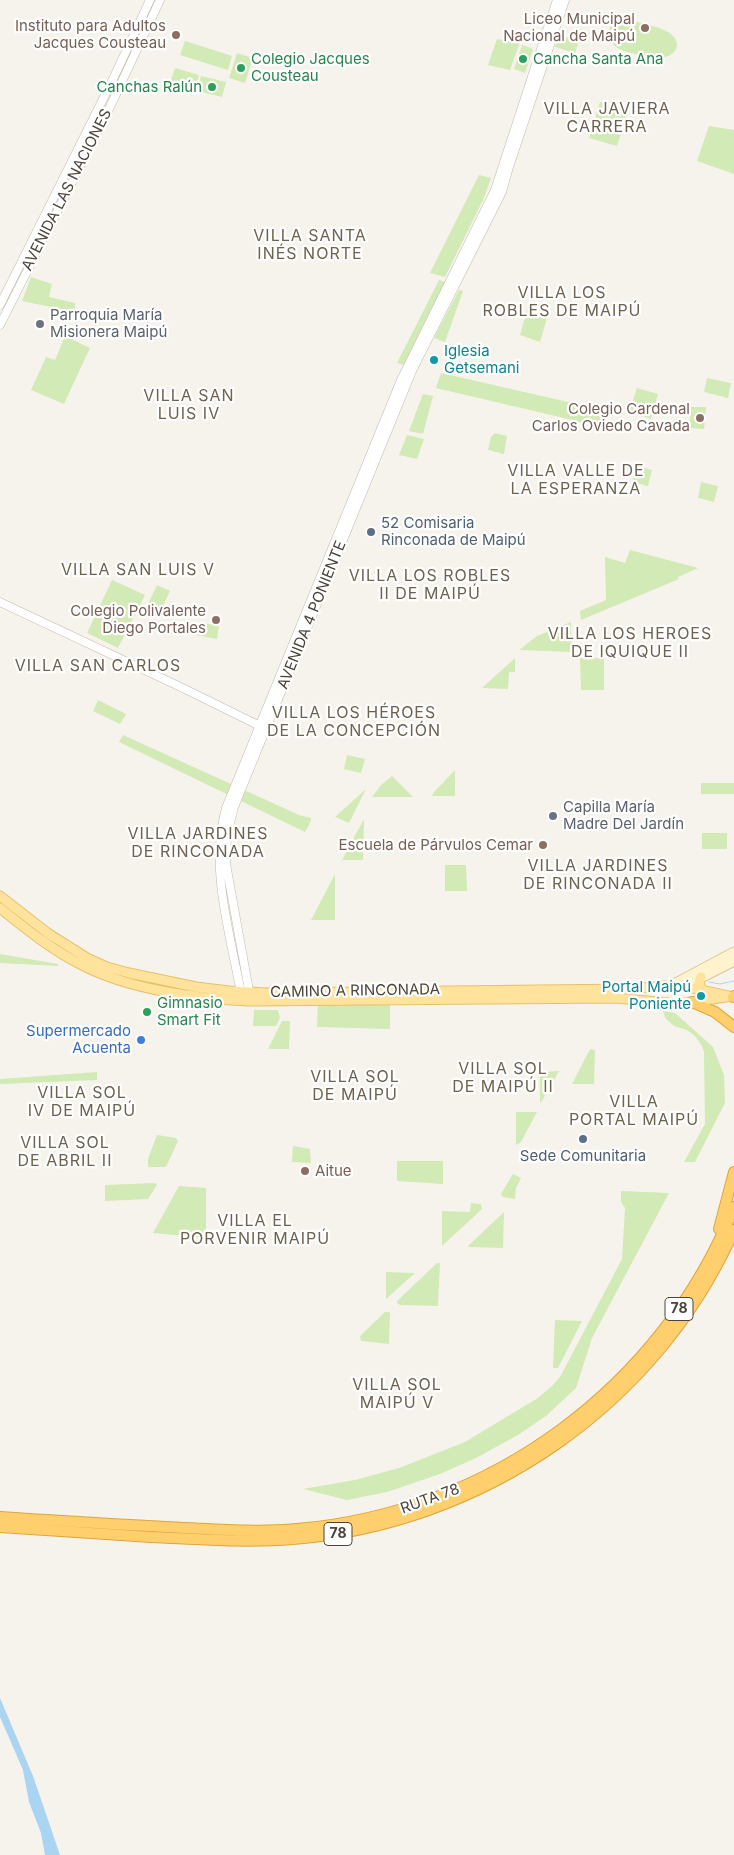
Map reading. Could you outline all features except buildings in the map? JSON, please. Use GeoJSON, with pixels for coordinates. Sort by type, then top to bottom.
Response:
{"type":"FeatureCollection","features":[{"type":"Feature","properties":{"kind":"highway"},"geometry":{"type":"LineString","coordinates":[[688,1003],[715,1012],[734,1027]]}},
{"type":"Feature","properties":{"kind":"highway"},"geometry":{"type":"LineString","coordinates":[[707,1264],[717,1237],[734,1172]]}},
{"type":"Feature","properties":{"kind":"highway","name":"RUTA 78"},"geometry":{"type":"LineString","coordinates":[[0,1518],[235,1530],[311,1528],[390,1513],[461,1488],[506,1466],[552,1437],[588,1410],[627,1372],[656,1340],[684,1301],[707,1264],[734,1207]]}},
{"type":"Feature","properties":{"kind":"highway","name":"RUTA 78"},"geometry":{"type":"LineString","coordinates":[[0,1527],[186,1539],[264,1541],[307,1538],[392,1523],[465,1497],[513,1473],[550,1450],[589,1421],[623,1390],[645,1367],[680,1324],[700,1293],[734,1230]]}},
{"type":"Feature","properties":{"kind":"highway"},"geometry":{"type":"LineString","coordinates":[[700,1293],[718,1271],[734,1244]]}},
{"type":"Feature","properties":{"kind":"main road","name":"CAMINO A RINCONADA"},"geometry":{"type":"LineString","coordinates":[[0,896],[49,934],[87,958],[107,967],[173,982],[247,995],[616,998],[671,1004],[734,996]]}},
{"type":"Feature","properties":{"kind":"main road","name":"CAMINO A RINCONADA"},"geometry":{"type":"LineString","coordinates":[[0,908],[30,933],[83,966],[134,984],[228,1000],[247,995],[630,989],[670,986],[701,989],[734,996]]}},
{"type":"Feature","properties":{"kind":"main road"},"geometry":{"type":"LineString","coordinates":[[671,1004],[666,995],[670,986],[734,952]]}},
{"type":"Feature","properties":{"kind":"main road"},"geometry":{"type":"LineString","coordinates":[[688,1003],[687,987],[734,961]]}},
{"type":"Feature","properties":{"kind":"main road"},"geometry":{"type":"LineString","coordinates":[[701,978],[699,983],[701,989]]}},
{"type":"Feature","properties":{"kind":"street","name":"AVENIDA LAS NACIONES"},"geometry":{"type":"LineString","coordinates":[[0,305],[150,0]]}},
{"type":"Feature","properties":{"kind":"street","name":"AVENIDA LAS NACIONES"},"geometry":{"type":"LineString","coordinates":[[0,325],[110,107],[160,0]]}},
{"type":"Feature","properties":{"kind":"street","name":"AVENIDA 4 PONIENTE"},"geometry":{"type":"LineString","coordinates":[[349,516],[406,368],[495,190],[557,0]]}},
{"type":"Feature","properties":{"kind":"street","name":"AVENIDA 4 PONIENTE"},"geometry":{"type":"LineString","coordinates":[[247,995],[220,883],[218,864],[219,841],[230,797],[262,727],[349,516],[412,371],[502,192],[508,168],[565,0]]}},
{"type":"Feature","properties":{"kind":"street"},"geometry":{"type":"LineString","coordinates":[[0,602],[262,727]]}},
{"type":"Feature","properties":{"kind":"green space"},"geometry":{"type":"Polygon","coordinates":[[[620,19],[646,24],[667,31],[675,39],[676,49],[669,56],[657,58],[631,53],[618,48],[610,39],[609,33],[612,24],[620,19]]]}},
{"type":"Feature","properties":{"kind":"green space"},"geometry":{"type":"Polygon","coordinates":[[[559,35],[579,41],[575,53],[555,47],[559,35]]]}},
{"type":"Feature","properties":{"kind":"green space"},"geometry":{"type":"Polygon","coordinates":[[[497,39],[520,42],[510,70],[488,65],[497,39]]]}},
{"type":"Feature","properties":{"kind":"green space"},"geometry":{"type":"Polygon","coordinates":[[[185,41],[232,56],[228,70],[180,55],[185,41]]]}},
{"type":"Feature","properties":{"kind":"green space","name":"Cancha Santa Ana"},"geometry":{"type":"Polygon","coordinates":[[[522,45],[533,49],[525,73],[514,69],[522,45]]]}},
{"type":"Feature","properties":{"kind":"green space","name":"Colegio Jacques Cousteau"},"geometry":{"type":"Polygon","coordinates":[[[237,53],[253,58],[245,83],[229,78],[237,53]]]}},
{"type":"Feature","properties":{"kind":"green space","name":"Canchas Ralún"},"geometry":{"type":"Polygon","coordinates":[[[175,68],[199,75],[195,90],[170,83],[175,68]]]}},
{"type":"Feature","properties":{"kind":"green space","name":"Canchas Ralún"},"geometry":{"type":"Polygon","coordinates":[[[201,76],[226,82],[222,97],[197,91],[201,76]]]}},
{"type":"Feature","properties":{"kind":"green space"},"geometry":{"type":"Polygon","coordinates":[[[600,102],[628,111],[617,146],[589,138],[600,102]]]}},
{"type":"Feature","properties":{"kind":"green space"},"geometry":{"type":"Polygon","coordinates":[[[709,126],[734,130],[734,174],[697,161],[709,126]]]}},
{"type":"Feature","properties":{"kind":"green space"},"geometry":{"type":"Polygon","coordinates":[[[479,175],[491,178],[484,198],[445,277],[430,273],[479,175]]]}},
{"type":"Feature","properties":{"kind":"green space"},"geometry":{"type":"Polygon","coordinates":[[[31,277],[52,284],[49,297],[75,303],[75,312],[22,301],[31,277]]]}},
{"type":"Feature","properties":{"kind":"green space"},"geometry":{"type":"Polygon","coordinates":[[[439,280],[445,282],[404,365],[397,363],[439,280]]]}},
{"type":"Feature","properties":{"kind":"green space"},"geometry":{"type":"Polygon","coordinates":[[[459,290],[463,291],[445,342],[434,338],[459,290]]]}},
{"type":"Feature","properties":{"kind":"green space"},"geometry":{"type":"Polygon","coordinates":[[[529,304],[549,311],[540,342],[520,335],[529,304]]]}},
{"type":"Feature","properties":{"kind":"green space"},"geometry":{"type":"Polygon","coordinates":[[[65,336],[90,348],[64,404],[31,390],[46,357],[55,360],[65,336]]]}},
{"type":"Feature","properties":{"kind":"green space"},"geometry":{"type":"Polygon","coordinates":[[[441,373],[603,410],[598,426],[436,388],[441,373]]]}},
{"type":"Feature","properties":{"kind":"green space"},"geometry":{"type":"Polygon","coordinates":[[[707,378],[731,383],[728,398],[704,392],[707,378]]]}},
{"type":"Feature","properties":{"kind":"green space"},"geometry":{"type":"Polygon","coordinates":[[[637,388],[658,394],[651,419],[629,412],[637,388]]]}},
{"type":"Feature","properties":{"kind":"green space"},"geometry":{"type":"Polygon","coordinates":[[[423,394],[433,396],[423,434],[409,431],[423,394]]]}},
{"type":"Feature","properties":{"kind":"green space"},"geometry":{"type":"Polygon","coordinates":[[[691,407],[706,407],[704,429],[689,428],[691,407]]]}},
{"type":"Feature","properties":{"kind":"green space"},"geometry":{"type":"Polygon","coordinates":[[[495,433],[507,436],[504,454],[488,450],[491,437],[495,433]]]}},
{"type":"Feature","properties":{"kind":"green space"},"geometry":{"type":"Polygon","coordinates":[[[407,435],[424,439],[417,459],[399,455],[407,435]]]}},
{"type":"Feature","properties":{"kind":"green space"},"geometry":{"type":"Polygon","coordinates":[[[636,466],[652,470],[648,486],[632,482],[636,466]]]}},
{"type":"Feature","properties":{"kind":"green space"},"geometry":{"type":"Polygon","coordinates":[[[701,482],[718,486],[714,502],[698,498],[701,482]]]}},
{"type":"Feature","properties":{"kind":"green space"},"geometry":{"type":"Polygon","coordinates":[[[630,550],[698,568],[678,577],[679,579],[581,620],[580,611],[606,600],[605,557],[625,563],[630,550]]]}},
{"type":"Feature","properties":{"kind":"green space"},"geometry":{"type":"Polygon","coordinates":[[[112,580],[145,595],[118,648],[87,633],[112,580]]]}},
{"type":"Feature","properties":{"kind":"green space"},"geometry":{"type":"Polygon","coordinates":[[[157,585],[170,591],[159,614],[146,608],[157,585]]]}},
{"type":"Feature","properties":{"kind":"green space"},"geometry":{"type":"Polygon","coordinates":[[[199,622],[219,626],[217,639],[196,635],[199,622]]]}},
{"type":"Feature","properties":{"kind":"green space"},"geometry":{"type":"Polygon","coordinates":[[[571,622],[571,652],[519,650],[537,636],[571,622]]]}},
{"type":"Feature","properties":{"kind":"green space"},"geometry":{"type":"Polygon","coordinates":[[[515,658],[515,672],[509,672],[508,689],[482,688],[515,658]]]}},
{"type":"Feature","properties":{"kind":"green space"},"geometry":{"type":"Polygon","coordinates":[[[580,658],[604,658],[604,690],[581,690],[580,658]]]}},
{"type":"Feature","properties":{"kind":"green space"},"geometry":{"type":"Polygon","coordinates":[[[98,700],[126,714],[120,724],[93,711],[98,700]]]}},
{"type":"Feature","properties":{"kind":"green space"},"geometry":{"type":"Polygon","coordinates":[[[123,735],[299,815],[311,818],[311,821],[305,832],[119,742],[123,735]]]}},
{"type":"Feature","properties":{"kind":"green space"},"geometry":{"type":"Polygon","coordinates":[[[347,755],[365,759],[361,773],[344,769],[347,755]]]}},
{"type":"Feature","properties":{"kind":"green space"},"geometry":{"type":"Polygon","coordinates":[[[455,770],[455,796],[432,796],[434,792],[455,770]]]}},
{"type":"Feature","properties":{"kind":"green space"},"geometry":{"type":"Polygon","coordinates":[[[392,776],[413,797],[372,797],[381,785],[392,776]]]}},
{"type":"Feature","properties":{"kind":"green space"},"geometry":{"type":"Polygon","coordinates":[[[701,783],[734,783],[734,794],[701,794],[701,783]]]}},
{"type":"Feature","properties":{"kind":"green space"},"geometry":{"type":"Polygon","coordinates":[[[366,789],[349,823],[335,817],[366,789]]]}},
{"type":"Feature","properties":{"kind":"green space"},"geometry":{"type":"Polygon","coordinates":[[[364,819],[363,860],[342,860],[364,819]]]}},
{"type":"Feature","properties":{"kind":"green space"},"geometry":{"type":"Polygon","coordinates":[[[702,833],[727,833],[727,849],[702,849],[702,833]]]}},
{"type":"Feature","properties":{"kind":"green space"},"geometry":{"type":"Polygon","coordinates":[[[445,865],[466,865],[467,891],[445,891],[445,865]]]}},
{"type":"Feature","properties":{"kind":"green space"},"geometry":{"type":"Polygon","coordinates":[[[335,874],[335,920],[311,920],[335,874]]]}},
{"type":"Feature","properties":{"kind":"green space"},"geometry":{"type":"Polygon","coordinates":[[[0,954],[58,964],[58,966],[0,963],[0,954]]]}},
{"type":"Feature","properties":{"kind":"green space"},"geometry":{"type":"Polygon","coordinates":[[[390,1002],[390,1029],[317,1027],[318,1004],[390,1002]]]}},
{"type":"Feature","properties":{"kind":"green space"},"geometry":{"type":"Polygon","coordinates":[[[254,1010],[278,1010],[280,1018],[276,1026],[253,1026],[254,1010]]]}},
{"type":"Feature","properties":{"kind":"green space"},"geometry":{"type":"Polygon","coordinates":[[[663,1011],[675,1013],[713,1047],[724,1075],[725,1103],[695,1162],[684,1162],[705,1124],[704,1052],[695,1036],[687,1030],[674,1026],[665,1018],[663,1011]]]}},
{"type":"Feature","properties":{"kind":"green space"},"geometry":{"type":"Polygon","coordinates":[[[282,1021],[290,1021],[289,1049],[268,1049],[282,1021]]]}},
{"type":"Feature","properties":{"kind":"green space"},"geometry":{"type":"Polygon","coordinates":[[[590,1049],[595,1050],[594,1084],[572,1084],[590,1049]]]}},
{"type":"Feature","properties":{"kind":"green space"},"geometry":{"type":"Polygon","coordinates":[[[559,1071],[542,1101],[540,1103],[541,1072],[559,1071]]]}},
{"type":"Feature","properties":{"kind":"green space"},"geometry":{"type":"Polygon","coordinates":[[[97,1072],[97,1080],[0,1084],[0,1079],[97,1072]]]}},
{"type":"Feature","properties":{"kind":"green space"},"geometry":{"type":"Polygon","coordinates":[[[516,1112],[537,1112],[521,1142],[516,1145],[516,1112]]]}},
{"type":"Feature","properties":{"kind":"green space"},"geometry":{"type":"Polygon","coordinates":[[[157,1135],[176,1138],[178,1141],[165,1167],[148,1167],[148,1159],[157,1135]]]}},
{"type":"Feature","properties":{"kind":"green space"},"geometry":{"type":"Polygon","coordinates":[[[293,1146],[310,1149],[311,1163],[292,1162],[293,1146]]]}},
{"type":"Feature","properties":{"kind":"green space"},"geometry":{"type":"Polygon","coordinates":[[[397,1161],[443,1161],[443,1184],[397,1181],[397,1161]]]}},
{"type":"Feature","properties":{"kind":"green space"},"geometry":{"type":"Polygon","coordinates":[[[513,1174],[521,1178],[516,1188],[515,1199],[503,1197],[501,1194],[513,1174]]]}},
{"type":"Feature","properties":{"kind":"green space"},"geometry":{"type":"Polygon","coordinates":[[[155,1183],[157,1185],[148,1199],[105,1201],[105,1185],[155,1183]]]}},
{"type":"Feature","properties":{"kind":"green space"},"geometry":{"type":"Polygon","coordinates":[[[179,1186],[206,1188],[206,1238],[153,1233],[179,1186]]]}},
{"type":"Feature","properties":{"kind":"green space"},"geometry":{"type":"Polygon","coordinates":[[[621,1191],[669,1193],[592,1338],[576,1388],[546,1416],[518,1435],[476,1458],[440,1474],[387,1492],[347,1500],[303,1489],[355,1480],[399,1468],[465,1442],[538,1398],[553,1385],[560,1377],[622,1259],[625,1208],[621,1202],[621,1191]]]}},
{"type":"Feature","properties":{"kind":"green space"},"geometry":{"type":"Polygon","coordinates":[[[471,1203],[481,1204],[482,1209],[442,1246],[442,1211],[470,1212],[471,1203]]]}},
{"type":"Feature","properties":{"kind":"green space"},"geometry":{"type":"Polygon","coordinates":[[[504,1212],[503,1248],[468,1246],[504,1212]]]}},
{"type":"Feature","properties":{"kind":"green space"},"geometry":{"type":"Polygon","coordinates":[[[437,1263],[440,1263],[438,1306],[400,1305],[397,1303],[397,1301],[437,1263]]]}},
{"type":"Feature","properties":{"kind":"green space"},"geometry":{"type":"Polygon","coordinates":[[[386,1272],[415,1273],[386,1299],[386,1272]]]}},
{"type":"Feature","properties":{"kind":"green space"},"geometry":{"type":"Polygon","coordinates":[[[385,1312],[389,1312],[389,1344],[361,1341],[360,1336],[385,1312]]]}},
{"type":"Feature","properties":{"kind":"green space"},"geometry":{"type":"Polygon","coordinates":[[[555,1320],[582,1321],[558,1368],[553,1368],[555,1320]]]}},
{"type":"Feature","properties":{"kind":"water"},"geometry":{"type":"Polygon","coordinates":[[[0,1698],[33,1776],[60,1855],[45,1855],[41,1833],[29,1802],[23,1770],[0,1717],[0,1698]]]}},
{"type":"Feature","properties":{"kind":"waterway"},"geometry":{"type":"LineString","coordinates":[[709,982],[720,984],[734,981]]}},
{"type":"Feature","properties":{"kind":"place","name":"Liceo Municipal Nacional de Maipú"},"geometry":{"type":"Point","coordinates":[645,28]}},
{"type":"Feature","properties":{"kind":"place","name":"Instituto para Adultos Jacques Cousteau"},"geometry":{"type":"Point","coordinates":[176,35]}},
{"type":"Feature","properties":{"kind":"place","name":"Cancha Santa Ana"},"geometry":{"type":"Point","coordinates":[523,59]}},
{"type":"Feature","properties":{"kind":"place","name":"Colegio Jacques Cousteau"},"geometry":{"type":"Point","coordinates":[241,68]}},
{"type":"Feature","properties":{"kind":"place","name":"Canchas Ralún"},"geometry":{"type":"Point","coordinates":[212,87]}},
{"type":"Feature","properties":{"kind":"place","name":"Parroquia María Misionera Maipú"},"geometry":{"type":"Point","coordinates":[40,324]}},
{"type":"Feature","properties":{"kind":"place","name":"Iglesia Getsemani"},"geometry":{"type":"Point","coordinates":[434,360]}},
{"type":"Feature","properties":{"kind":"place","name":"Colegio Cardenal Carlos Oviedo Cavada"},"geometry":{"type":"Point","coordinates":[700,418]}},
{"type":"Feature","properties":{"kind":"place","name":"52 Comisaria Rinconada de Maipú"},"geometry":{"type":"Point","coordinates":[371,532]}},
{"type":"Feature","properties":{"kind":"place","name":"Colegio Polivalente Diego Portales"},"geometry":{"type":"Point","coordinates":[216,620]}},
{"type":"Feature","properties":{"kind":"place","name":"Capilla María Madre Del Jardín"},"geometry":{"type":"Point","coordinates":[553,816]}},
{"type":"Feature","properties":{"kind":"place","name":"Escuela de Párvulos Cemar"},"geometry":{"type":"Point","coordinates":[543,845]}},
{"type":"Feature","properties":{"kind":"place","name":"Portal Maipú Poniente"},"geometry":{"type":"Point","coordinates":[701,996]}},
{"type":"Feature","properties":{"kind":"place","name":"Gimnasio Smart Fit"},"geometry":{"type":"Point","coordinates":[147,1012]}},
{"type":"Feature","properties":{"kind":"place","name":"Supermercado Acuenta"},"geometry":{"type":"Point","coordinates":[141,1040]}},
{"type":"Feature","properties":{"kind":"place","name":"Sede Comunitaria"},"geometry":{"type":"Point","coordinates":[583,1139]}},
{"type":"Feature","properties":{"kind":"place","name":"Aitue"},"geometry":{"type":"Point","coordinates":[305,1171]}},
{"type":"Feature","properties":{"kind":"district","name":"VILLA JAVIERA CARRERA"},"geometry":{"type":"Point","coordinates":[607,118]}},
{"type":"Feature","properties":{"kind":"district","name":"VILLA SANTA INÉS NORTE"},"geometry":{"type":"Point","coordinates":[310,245]}},
{"type":"Feature","properties":{"kind":"district","name":"VILLA LOS ROBLES DE MAIPÚ"},"geometry":{"type":"Point","coordinates":[562,302]}},
{"type":"Feature","properties":{"kind":"district","name":"VILLA SAN LUIS IV"},"geometry":{"type":"Point","coordinates":[189,405]}},
{"type":"Feature","properties":{"kind":"district","name":"VILLA VALLE DE LA ESPERANZA"},"geometry":{"type":"Point","coordinates":[576,480]}},
{"type":"Feature","properties":{"kind":"district","name":"VILLA SAN LUIS V"},"geometry":{"type":"Point","coordinates":[138,570]}},
{"type":"Feature","properties":{"kind":"district","name":"VILLA LOS ROBLES II DE MAIPÚ"},"geometry":{"type":"Point","coordinates":[430,585]}},
{"type":"Feature","properties":{"kind":"district","name":"VILLA LOS HEROES DE IQUIQUE II"},"geometry":{"type":"Point","coordinates":[630,643]}},
{"type":"Feature","properties":{"kind":"district","name":"VILLA SAN CARLOS"},"geometry":{"type":"Point","coordinates":[98,666]}},
{"type":"Feature","properties":{"kind":"district","name":"VILLA LOS HÉROES DE LA CONCEPCIÓN"},"geometry":{"type":"Point","coordinates":[354,722]}},
{"type":"Feature","properties":{"kind":"district","name":"VILLA JARDINES DE RINCONADA"},"geometry":{"type":"Point","coordinates":[198,843]}},
{"type":"Feature","properties":{"kind":"district","name":"VILLA JARDINES DE RINCONADA II"},"geometry":{"type":"Point","coordinates":[598,875]}},
{"type":"Feature","properties":{"kind":"district","name":"VILLA SOL DE MAIPÚ II"},"geometry":{"type":"Point","coordinates":[503,1078]}},
{"type":"Feature","properties":{"kind":"district","name":"VILLA SOL DE MAIPÚ"},"geometry":{"type":"Point","coordinates":[355,1086]}},
{"type":"Feature","properties":{"kind":"district","name":"VILLA SOL IV DE MAIPÚ"},"geometry":{"type":"Point","coordinates":[82,1102]}},
{"type":"Feature","properties":{"kind":"district","name":"VILLA PORTAL MAIPÚ"},"geometry":{"type":"Point","coordinates":[634,1111]}},
{"type":"Feature","properties":{"kind":"district","name":"VILLA SOL DE ABRIL II"},"geometry":{"type":"Point","coordinates":[65,1152]}},
{"type":"Feature","properties":{"kind":"district","name":"VILLA EL PORVENIR MAIPÚ"},"geometry":{"type":"Point","coordinates":[255,1230]}},
{"type":"Feature","properties":{"kind":"district","name":"VILLA SOL MAIPÚ V"},"geometry":{"type":"Point","coordinates":[397,1394]}}]}
